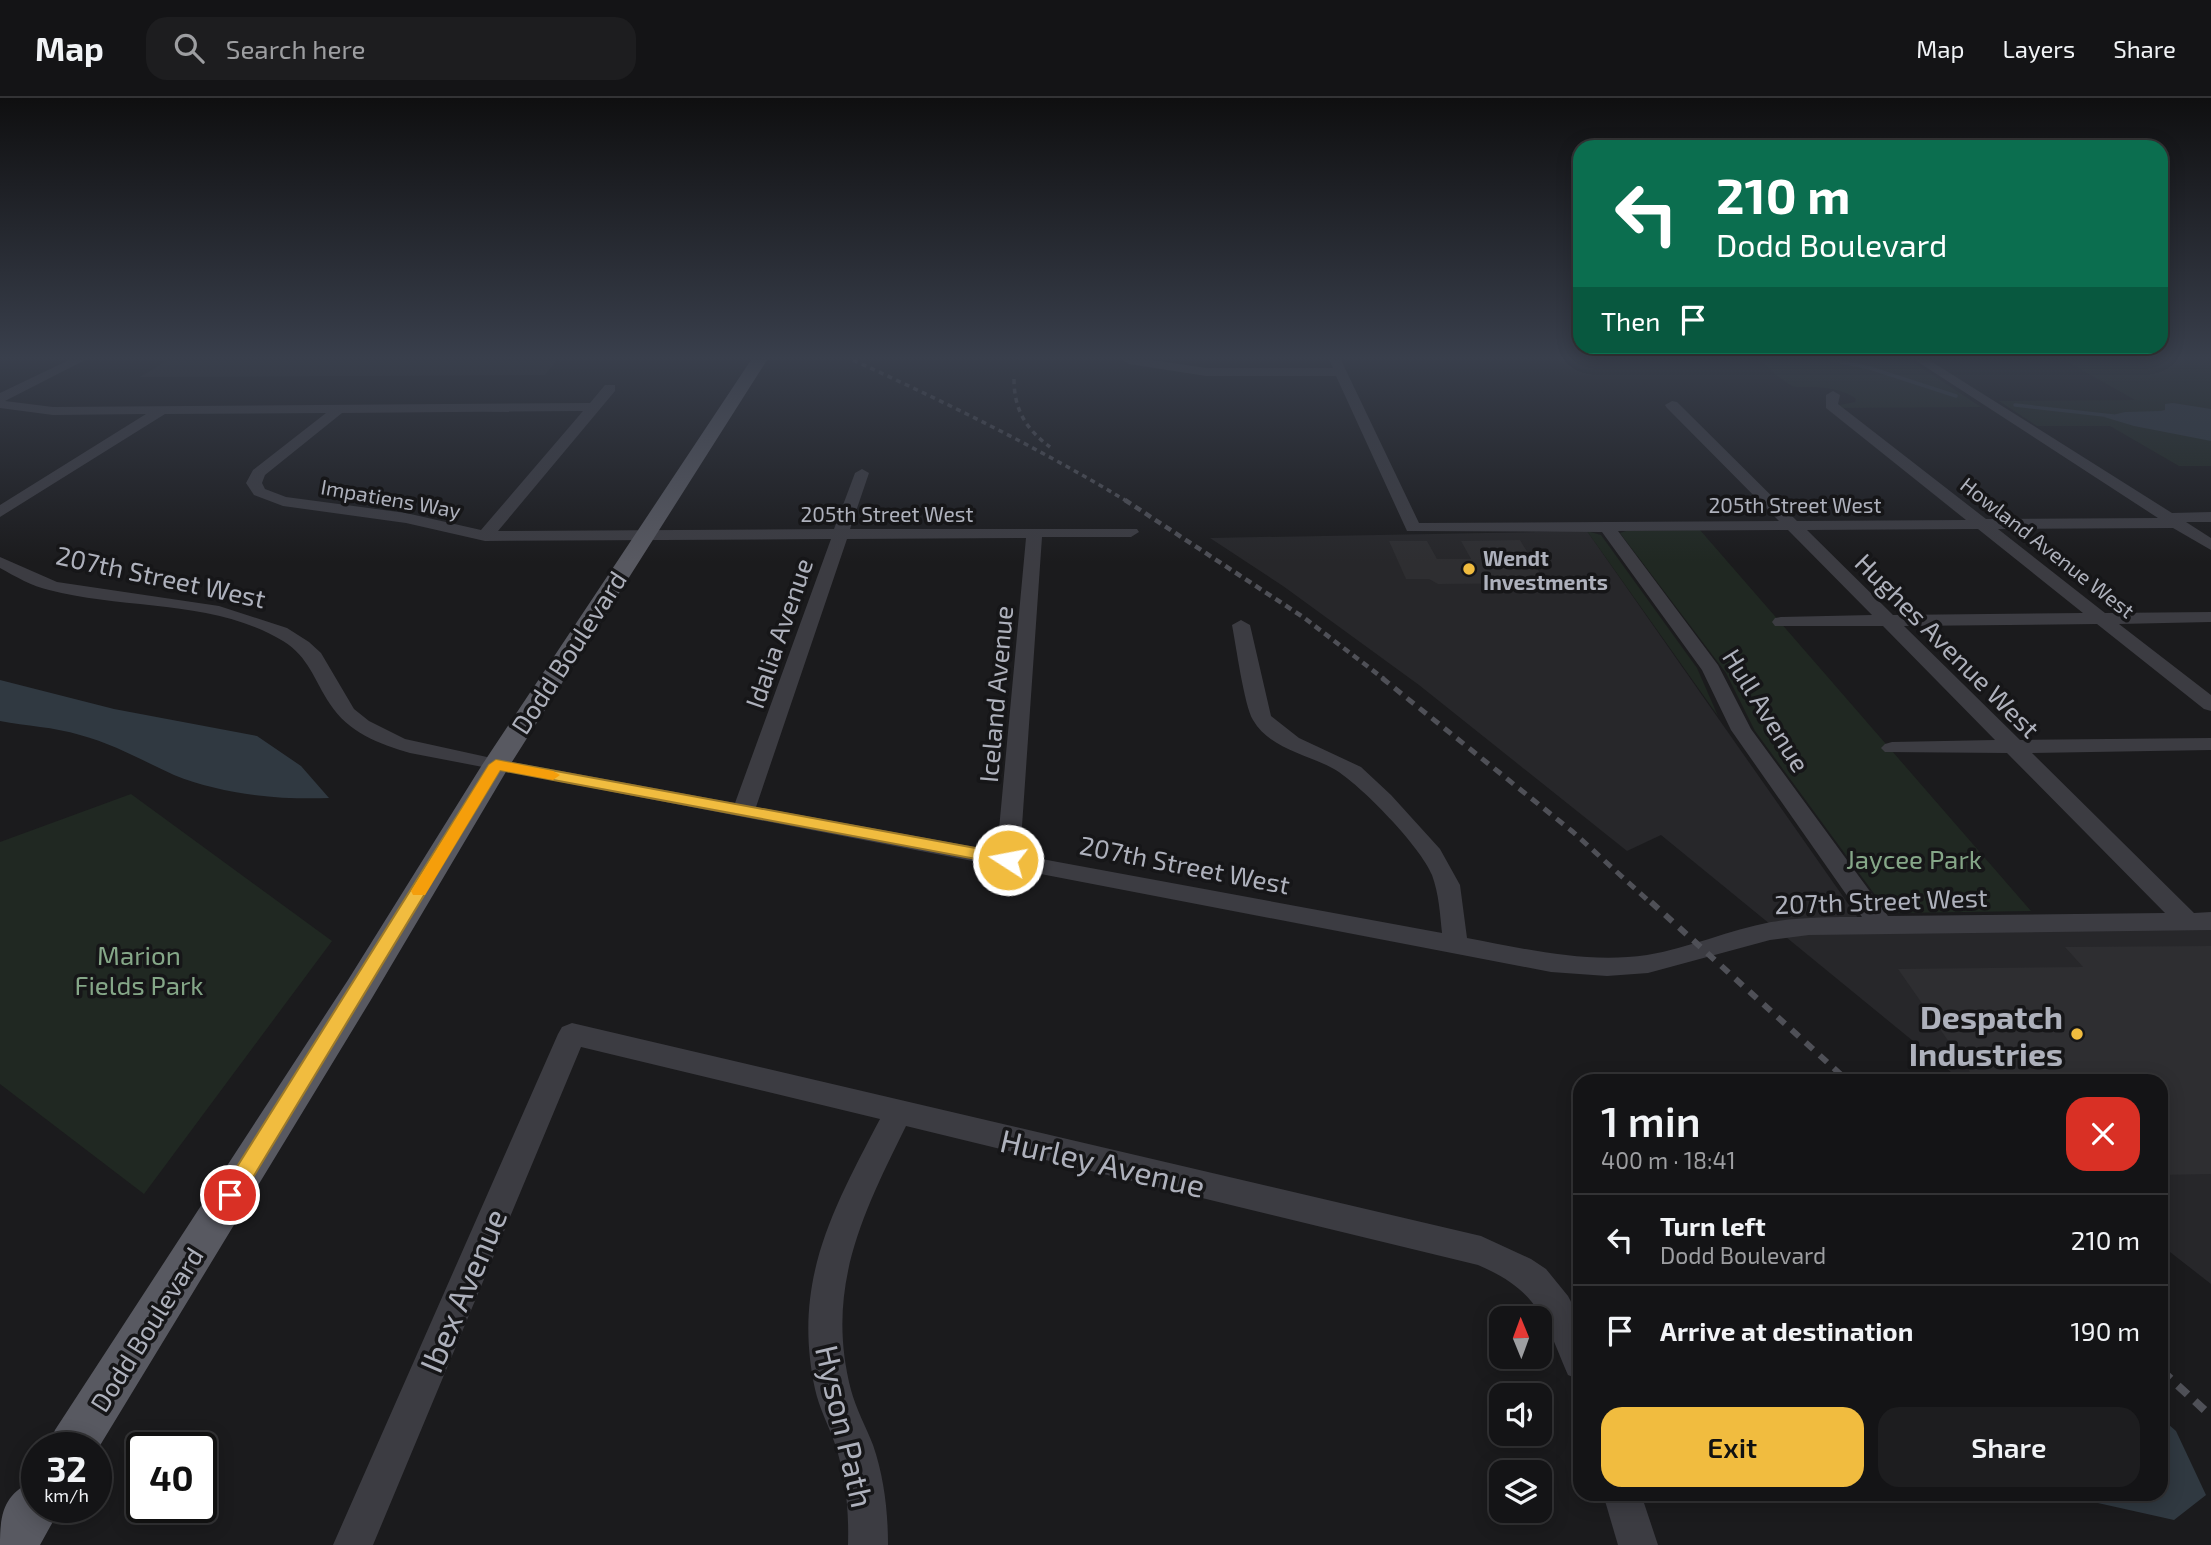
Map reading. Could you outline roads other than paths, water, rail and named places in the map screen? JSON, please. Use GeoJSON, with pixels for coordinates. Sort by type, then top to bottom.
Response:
{"type":"FeatureCollection","features":[{"type":"Feature","properties":{"kind":"main road","name":"Dodd Boulevard"},"geometry":{"type":"LineString","coordinates":[[81,1432],[360,989],[496,765],[714,428]]}},
{"type":"Feature","properties":{"kind":"main road"},"geometry":{"type":"LineString","coordinates":[[11,1545],[25,1523]]}},
{"type":"Feature","properties":{"kind":"street"},"geometry":{"type":"LineString","coordinates":[[0,512],[134,428]]}},
{"type":"Feature","properties":{"kind":"street","name":"Impatiens Way"},"geometry":{"type":"LineString","coordinates":[[316,428],[258,473],[254,483],[258,492],[283,501],[406,518],[485,536],[643,536]]}},
{"type":"Feature","properties":{"kind":"street"},"geometry":{"type":"LineString","coordinates":[[485,536],[577,428]]}},
{"type":"Feature","properties":{"kind":"street","name":"205th Street West"},"geometry":{"type":"LineString","coordinates":[[1366,428],[1413,528],[1983,524],[2211,517]]}},
{"type":"Feature","properties":{"kind":"street","name":"Hughes Avenue West"},"geometry":{"type":"LineString","coordinates":[[1695,428],[2012,746],[2200,921]]}},
{"type":"Feature","properties":{"kind":"street","name":"Howland Avenue West"},"geometry":{"type":"LineString","coordinates":[[1859,428],[2211,705]]}},
{"type":"Feature","properties":{"kind":"street"},"geometry":{"type":"LineString","coordinates":[[2027,428],[2211,545]]}},
{"type":"Feature","properties":{"kind":"street","name":"Idalia Avenue"},"geometry":{"type":"LineString","coordinates":[[744,810],[862,472]]}},
{"type":"Feature","properties":{"kind":"street","name":"Hull Avenue"},"geometry":{"type":"LineString","coordinates":[[1606,526],[1711,669],[1741,730],[1880,924]]}},
{"type":"Feature","properties":{"kind":"street","name":"205th Street West"},"geometry":{"type":"LineString","coordinates":[[643,536],[1131,532]]}},
{"type":"Feature","properties":{"kind":"street","name":"Iceland Avenue"},"geometry":{"type":"LineString","coordinates":[[1008,860],[1034,533]]}},
{"type":"Feature","properties":{"kind":"street","name":"207th Street West"},"geometry":{"type":"LineString","coordinates":[[0,562],[52,585],[224,614],[285,634],[310,652],[319,663],[339,703],[366,728],[411,746],[496,765],[1570,965],[1628,967],[1664,961],[1770,931],[1809,926],[2200,921]]}},
{"type":"Feature","properties":{"kind":"street"},"geometry":{"type":"LineString","coordinates":[[1781,622],[2211,617]]}},
{"type":"Feature","properties":{"kind":"street"},"geometry":{"type":"LineString","coordinates":[[1241,625],[1255,699],[1265,724],[1285,738],[1355,773],[1433,854],[1449,885],[1455,943]]}},
{"type":"Feature","properties":{"kind":"street"},"geometry":{"type":"LineString","coordinates":[[1892,748],[2211,744]]}},
{"type":"Feature","properties":{"kind":"street","name":"Hurley Avenue"},"geometry":{"type":"LineString","coordinates":[[572,1034],[1481,1251],[1510,1262],[1547,1290],[1558,1305],[1573,1341]]}},
{"type":"Feature","properties":{"kind":"street","name":"Ibex Avenue"},"geometry":{"type":"LineString","coordinates":[[353,1545],[572,1034]]}},
{"type":"Feature","properties":{"kind":"street","name":"Hyson Path"},"geometry":{"type":"LineString","coordinates":[[868,1545],[867,1507],[862,1474],[855,1447],[834,1393],[824,1336],[824,1306],[831,1257],[841,1229],[898,1113]]}},
{"type":"Feature","properties":{"kind":"street"},"geometry":{"type":"LineString","coordinates":[[1624,1501],[1638,1545]]}},
{"type":"Feature","properties":{"kind":"railway"},"geometry":{"type":"LineString","coordinates":[[993,428],[1128,502]]}},
{"type":"Feature","properties":{"kind":"railway"},"geometry":{"type":"LineString","coordinates":[[1029,428],[1050,447]]}},
{"type":"Feature","properties":{"kind":"railway"},"geometry":{"type":"LineString","coordinates":[[1125,500],[1303,617],[1384,679]]}},
{"type":"Feature","properties":{"kind":"railway"},"geometry":{"type":"LineString","coordinates":[[1382,678],[1573,832],[1652,904]]}},
{"type":"Feature","properties":{"kind":"railway"},"geometry":{"type":"LineString","coordinates":[[1651,902],[1840,1074]]}},
{"type":"Feature","properties":{"kind":"railway"},"geometry":{"type":"LineString","coordinates":[[2168,1376],[2211,1416]]}},
{"type":"Feature","properties":{"kind":"place","name":"Wendt Investments"},"geometry":{"type":"Point","coordinates":[1469,569]}},
{"type":"Feature","properties":{"kind":"place","name":"Despatch Industries"},"geometry":{"type":"Point","coordinates":[2077,1034]}},
{"type":"Feature","properties":{"kind":"park label","name":"Jaycee Park"},"geometry":{"type":"Point","coordinates":[1914,858]}},
{"type":"Feature","properties":{"kind":"park label","name":"Marion Fields Park"},"geometry":{"type":"Point","coordinates":[139,969]}}]}
